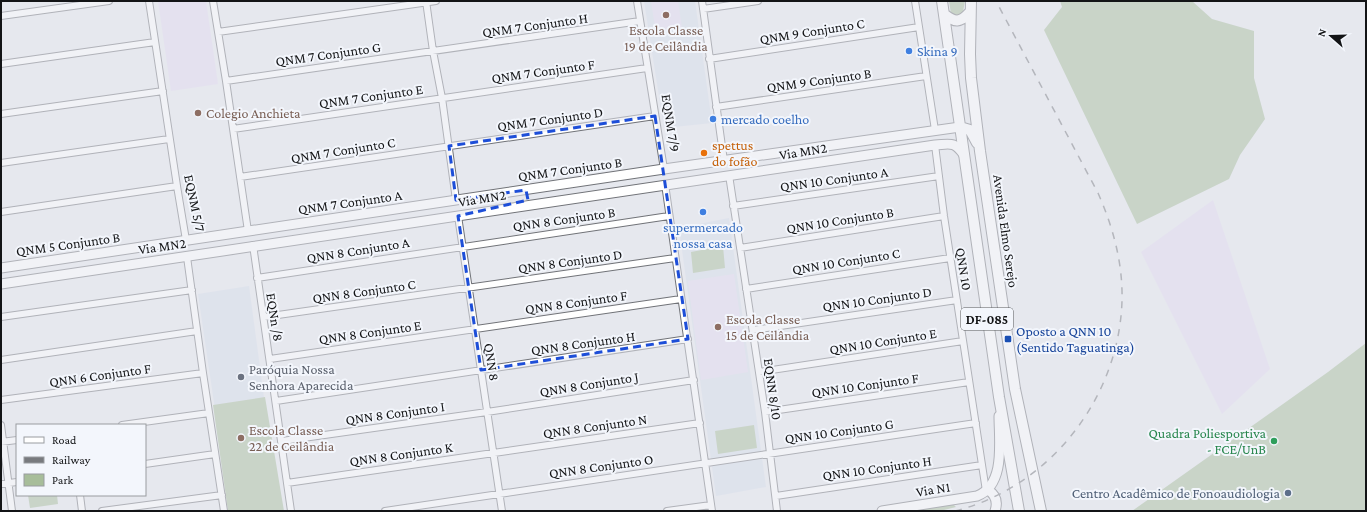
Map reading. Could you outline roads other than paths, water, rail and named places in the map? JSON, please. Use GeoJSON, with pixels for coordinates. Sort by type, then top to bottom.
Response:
{"type":"FeatureCollection","features":[{"type":"Feature","properties":{"kind":"main road","name":"DF-085"},"geometry":{"type":"LineString","coordinates":[[942,1],[984,302],[1019,511]]}},
{"type":"Feature","properties":{"kind":"main road","name":"Avenida Elmo Serejo"},"geometry":{"type":"LineString","coordinates":[[971,1],[971,78],[980,151],[1015,390],[1041,511]]}},
{"type":"Feature","properties":{"kind":"main road"},"geometry":{"type":"LineString","coordinates":[[944,14],[952,20],[958,21],[970,12]]}},
{"type":"Feature","properties":{"kind":"main road"},"geometry":{"type":"LineString","coordinates":[[773,170],[768,165],[769,158],[784,155],[790,151],[960,127],[970,130],[980,151]]}},
{"type":"Feature","properties":{"kind":"main road"},"geometry":{"type":"LineString","coordinates":[[854,157],[849,155],[847,151],[851,146],[883,141],[906,134]]}},
{"type":"Feature","properties":{"kind":"main road","name":"Via MN2"},"geometry":{"type":"LineString","coordinates":[[1,284],[665,184],[935,146],[954,144],[964,155]]}},
{"type":"Feature","properties":{"kind":"main road"},"geometry":{"type":"LineString","coordinates":[[785,168],[804,161],[838,156],[840,148],[833,145]]}},
{"type":"Feature","properties":{"kind":"main road","name":"EQNM 7/9"},"geometry":{"type":"LineString","coordinates":[[664,169],[790,151]]}},
{"type":"Feature","properties":{"kind":"main road","name":"QNM 7 Conjunto B"},"geometry":{"type":"LineString","coordinates":[[456,200],[664,169]]}},
{"type":"Feature","properties":{"kind":"main road"},"geometry":{"type":"LineString","coordinates":[[561,185],[562,200]]}},
{"type":"Feature","properties":{"kind":"main road"},"geometry":{"type":"LineString","coordinates":[[490,211],[517,203],[552,198],[554,192],[548,186]]}},
{"type":"Feature","properties":{"kind":"main road","name":"QNM 7 Conjunto A"},"geometry":{"type":"LineString","coordinates":[[248,231],[456,200]]}},
{"type":"Feature","properties":{"kind":"main road"},"geometry":{"type":"LineString","coordinates":[[353,216],[358,230]]}},
{"type":"Feature","properties":{"kind":"main road"},"geometry":{"type":"LineString","coordinates":[[296,240],[315,233],[350,226],[353,216]]}},
{"type":"Feature","properties":{"kind":"main road","name":"EQNM 5/7"},"geometry":{"type":"LineString","coordinates":[[186,240],[248,231]]}},
{"type":"Feature","properties":{"kind":"main road","name":"QNM 5 Conjunto B"},"geometry":{"type":"LineString","coordinates":[[1,268],[186,240]]}},
{"type":"Feature","properties":{"kind":"main road"},"geometry":{"type":"LineString","coordinates":[[92,270],[87,265],[88,259],[123,254],[138,248]]}},
{"type":"Feature","properties":{"kind":"main road"},"geometry":{"type":"LineString","coordinates":[[20,281],[44,273],[76,268],[79,264],[78,259],[72,257]]}},
{"type":"Feature","properties":{"kind":"main road"},"geometry":{"type":"LineString","coordinates":[[982,288],[992,290],[1000,286]]}},
{"type":"Feature","properties":{"kind":"main road"},"geometry":{"type":"LineString","coordinates":[[984,302],[988,298],[992,297],[1002,299]]}},
{"type":"Feature","properties":{"kind":"main road"},"geometry":{"type":"LineString","coordinates":[[995,511],[997,506],[996,500],[993,494],[987,491],[996,477],[999,458],[999,397]]}},
{"type":"Feature","properties":{"kind":"main road","name":"Via N1"},"geometry":{"type":"LineString","coordinates":[[882,511],[977,496],[987,491]]}},
{"type":"Feature","properties":{"kind":"street"},"geometry":{"type":"LineString","coordinates":[[1,16],[109,1]]}},
{"type":"Feature","properties":{"kind":"street","name":"EQNM 5/7"},"geometry":{"type":"LineString","coordinates":[[149,1],[169,139],[186,240]]}},
{"type":"Feature","properties":{"kind":"street"},"geometry":{"type":"LineString","coordinates":[[213,1],[248,231]]}},
{"type":"Feature","properties":{"kind":"street"},"geometry":{"type":"LineString","coordinates":[[218,32],[436,1]]}},
{"type":"Feature","properties":{"kind":"street","name":"EQNM 7/9"},"geometry":{"type":"LineString","coordinates":[[637,1],[664,169]]}},
{"type":"Feature","properties":{"kind":"street"},"geometry":{"type":"LineString","coordinates":[[702,1],[724,161]]}},
{"type":"Feature","properties":{"kind":"street"},"geometry":{"type":"LineString","coordinates":[[703,9],[758,1]]}},
{"type":"Feature","properties":{"kind":"street"},"geometry":{"type":"LineString","coordinates":[[915,1],[935,130]]}},
{"type":"Feature","properties":{"kind":"street"},"geometry":{"type":"LineString","coordinates":[[426,2],[433,52],[442,98],[456,200]]}},
{"type":"Feature","properties":{"kind":"street","name":"QNM 7 Conjunto H"},"geometry":{"type":"LineString","coordinates":[[433,52],[640,22]]}},
{"type":"Feature","properties":{"kind":"street","name":"QNM 9 Conjunto C"},"geometry":{"type":"LineString","coordinates":[[709,59],[919,27]]}},
{"type":"Feature","properties":{"kind":"street"},"geometry":{"type":"LineString","coordinates":[[1,64],[156,42]]}},
{"type":"Feature","properties":{"kind":"street","name":"QNM 7 Conjunto G"},"geometry":{"type":"LineString","coordinates":[[226,81],[433,52]]}},
{"type":"Feature","properties":{"kind":"street","name":"QNM 7 Conjunto F"},"geometry":{"type":"LineString","coordinates":[[442,98],[647,68]]}},
{"type":"Feature","properties":{"kind":"street","name":"QNM 9 Conjunto B"},"geometry":{"type":"LineString","coordinates":[[716,107],[926,76]]}},
{"type":"Feature","properties":{"kind":"street"},"geometry":{"type":"LineString","coordinates":[[1,114],[163,91]]}},
{"type":"Feature","properties":{"kind":"street","name":"QNM 7 Conjunto E"},"geometry":{"type":"LineString","coordinates":[[233,129],[442,98]]}},
{"type":"Feature","properties":{"kind":"street","name":"QNM 7 Conjunto D"},"geometry":{"type":"LineString","coordinates":[[449,146],[655,116]]}},
{"type":"Feature","properties":{"kind":"street"},"geometry":{"type":"LineString","coordinates":[[1,163],[169,139]]}},
{"type":"Feature","properties":{"kind":"street","name":"QNM 7 Conjunto C"},"geometry":{"type":"LineString","coordinates":[[240,177],[449,146]]}},
{"type":"Feature","properties":{"kind":"street","name":"QNN 10"},"geometry":{"type":"LineString","coordinates":[[935,146],[950,258],[987,491]]}},
{"type":"Feature","properties":{"kind":"street","name":"EQNN 8/10"},"geometry":{"type":"LineString","coordinates":[[728,175],[753,330],[778,511]]}},
{"type":"Feature","properties":{"kind":"street","name":"QNN 10 Conjunto A"},"geometry":{"type":"LineString","coordinates":[[734,206],[939,176]]}},
{"type":"Feature","properties":{"kind":"street"},"geometry":{"type":"LineString","coordinates":[[665,184],[712,508],[667,511]]}},
{"type":"Feature","properties":{"kind":"street"},"geometry":{"type":"LineString","coordinates":[[1,212],[177,186]]}},
{"type":"Feature","properties":{"kind":"street","name":"QNN 8"},"geometry":{"type":"LineString","coordinates":[[458,216],[502,511]]}},
{"type":"Feature","properties":{"kind":"street","name":"QNN 8 Conjunto B"},"geometry":{"type":"LineString","coordinates":[[462,247],[669,216]]}},
{"type":"Feature","properties":{"kind":"street","name":"QNN 10 Conjunto B"},"geometry":{"type":"LineString","coordinates":[[740,248],[944,216]]}},
{"type":"Feature","properties":{"kind":"street","name":"EQNn /8"},"geometry":{"type":"LineString","coordinates":[[253,245],[291,511]]}},
{"type":"Feature","properties":{"kind":"street","name":"QNN 8 Conjunto A"},"geometry":{"type":"LineString","coordinates":[[257,278],[462,247]]}},
{"type":"Feature","properties":{"kind":"street"},"geometry":{"type":"LineString","coordinates":[[187,257],[224,511]]}},
{"type":"Feature","properties":{"kind":"street","name":"QNN 8 Conjunto D"},"geometry":{"type":"LineString","coordinates":[[468,288],[675,258]]}},
{"type":"Feature","properties":{"kind":"street","name":"QNN 10 Conjunto C"},"geometry":{"type":"LineString","coordinates":[[746,289],[950,258]]}},
{"type":"Feature","properties":{"kind":"street","name":"QNN 8 Conjunto C"},"geometry":{"type":"LineString","coordinates":[[264,317],[468,288]]}},
{"type":"Feature","properties":{"kind":"street"},"geometry":{"type":"LineString","coordinates":[[1,317],[192,290]]}},
{"type":"Feature","properties":{"kind":"street","name":"QNN 8 Conjunto F"},"geometry":{"type":"LineString","coordinates":[[474,329],[681,299]]}},
{"type":"Feature","properties":{"kind":"street","name":"QNN 10 Conjunto D"},"geometry":{"type":"LineString","coordinates":[[753,330],[957,300]]}},
{"type":"Feature","properties":{"kind":"street","name":"QNN 8 Conjunto E"},"geometry":{"type":"LineString","coordinates":[[270,359],[474,329]]}},
{"type":"Feature","properties":{"kind":"street"},"geometry":{"type":"LineString","coordinates":[[1,360],[197,331]]}},
{"type":"Feature","properties":{"kind":"street","name":"QNN 8 Conjunto H"},"geometry":{"type":"LineString","coordinates":[[276,401],[688,339]]}},
{"type":"Feature","properties":{"kind":"street","name":"QNN 10 Conjunto E"},"geometry":{"type":"LineString","coordinates":[[759,372],[963,341]]}},
{"type":"Feature","properties":{"kind":"street","name":"QNN 6 Conjunto F"},"geometry":{"type":"LineString","coordinates":[[1,400],[203,373]]}},
{"type":"Feature","properties":{"kind":"street","name":"QNN 8 Conjunto J"},"geometry":{"type":"LineString","coordinates":[[487,412],[694,380]]}},
{"type":"Feature","properties":{"kind":"street","name":"QNN 10 Conjunto F"},"geometry":{"type":"LineString","coordinates":[[765,412],[969,382]]}},
{"type":"Feature","properties":{"kind":"street","name":"QNN 8 Conjunto I"},"geometry":{"type":"LineString","coordinates":[[282,441],[487,412]]}},
{"type":"Feature","properties":{"kind":"street"},"geometry":{"type":"LineString","coordinates":[[129,424],[209,413]]}},
{"type":"Feature","properties":{"kind":"street","name":"QNN 8 Conjunto N"},"geometry":{"type":"LineString","coordinates":[[493,452],[700,423]]}},
{"type":"Feature","properties":{"kind":"street","name":"QNN 10 Conjunto G"},"geometry":{"type":"LineString","coordinates":[[706,463],[976,423]]}},
{"type":"Feature","properties":{"kind":"street"},"geometry":{"type":"LineString","coordinates":[[1,425],[12,511]]}},
{"type":"Feature","properties":{"kind":"street"},"geometry":{"type":"LineString","coordinates":[[2,442],[16,440]]}},
{"type":"Feature","properties":{"kind":"street","name":"QNN 8 Conjunto K"},"geometry":{"type":"LineString","coordinates":[[287,483],[493,452]]}},
{"type":"Feature","properties":{"kind":"street"},"geometry":{"type":"LineString","coordinates":[[146,464],[216,454]]}},
{"type":"Feature","properties":{"kind":"street","name":"QNN 8 Conjunto O"},"geometry":{"type":"LineString","coordinates":[[385,511],[706,463]]}},
{"type":"Feature","properties":{"kind":"street","name":"QNN 10 Conjunto H"},"geometry":{"type":"LineString","coordinates":[[776,496],[982,465]]}},
{"type":"Feature","properties":{"kind":"street"},"geometry":{"type":"LineString","coordinates":[[1,484],[16,482]]}},
{"type":"Feature","properties":{"kind":"street"},"geometry":{"type":"LineString","coordinates":[[102,511],[222,495]]}},
{"type":"Feature","properties":{"kind":"street"},"geometry":{"type":"LineString","coordinates":[[80,496],[82,511]]}},
{"type":"Feature","properties":{"kind":"railway"},"geometry":{"type":"LineString","coordinates":[[955,511],[989,499],[1021,482],[1049,460],[1073,433],[1093,404],[1108,371],[1118,337],[1122,301],[1119,259],[1108,219],[1098,193],[996,1]]}},
{"type":"Feature","properties":{"kind":"place","name":"Escola Classe 19 de Ceilândia"},"geometry":{"type":"Point","coordinates":[666,15]}},
{"type":"Feature","properties":{"kind":"place","name":"Skina 9"},"geometry":{"type":"Point","coordinates":[909,51]}},
{"type":"Feature","properties":{"kind":"place","name":"Colegio Anchieta"},"geometry":{"type":"Point","coordinates":[198,113]}},
{"type":"Feature","properties":{"kind":"place","name":"mercado coelho"},"geometry":{"type":"Point","coordinates":[713,119]}},
{"type":"Feature","properties":{"kind":"place","name":"spettus do fofão"},"geometry":{"type":"Point","coordinates":[704,153]}},
{"type":"Feature","properties":{"kind":"place","name":"supermercado nossa casa"},"geometry":{"type":"Point","coordinates":[703,212]}},
{"type":"Feature","properties":{"kind":"place","name":"Escola Classe 15 de Ceilândia"},"geometry":{"type":"Point","coordinates":[718,327]}},
{"type":"Feature","properties":{"kind":"place","name":"Oposto a QNN 10 (Sentido Taguatinga)"},"geometry":{"type":"Point","coordinates":[1008,339]}},
{"type":"Feature","properties":{"kind":"place","name":"Paróquia Nossa Senhora Aparecida"},"geometry":{"type":"Point","coordinates":[241,377]}},
{"type":"Feature","properties":{"kind":"place","name":"Escola Classe 22 de Ceilândia"},"geometry":{"type":"Point","coordinates":[241,438]}},
{"type":"Feature","properties":{"kind":"place","name":"Quadra Poliesportiva - FCE/UnB"},"geometry":{"type":"Point","coordinates":[1274,441]}},
{"type":"Feature","properties":{"kind":"place","name":"Centro Acadêmico de Fonoaudiologia"},"geometry":{"type":"Point","coordinates":[1288,493]}}]}
